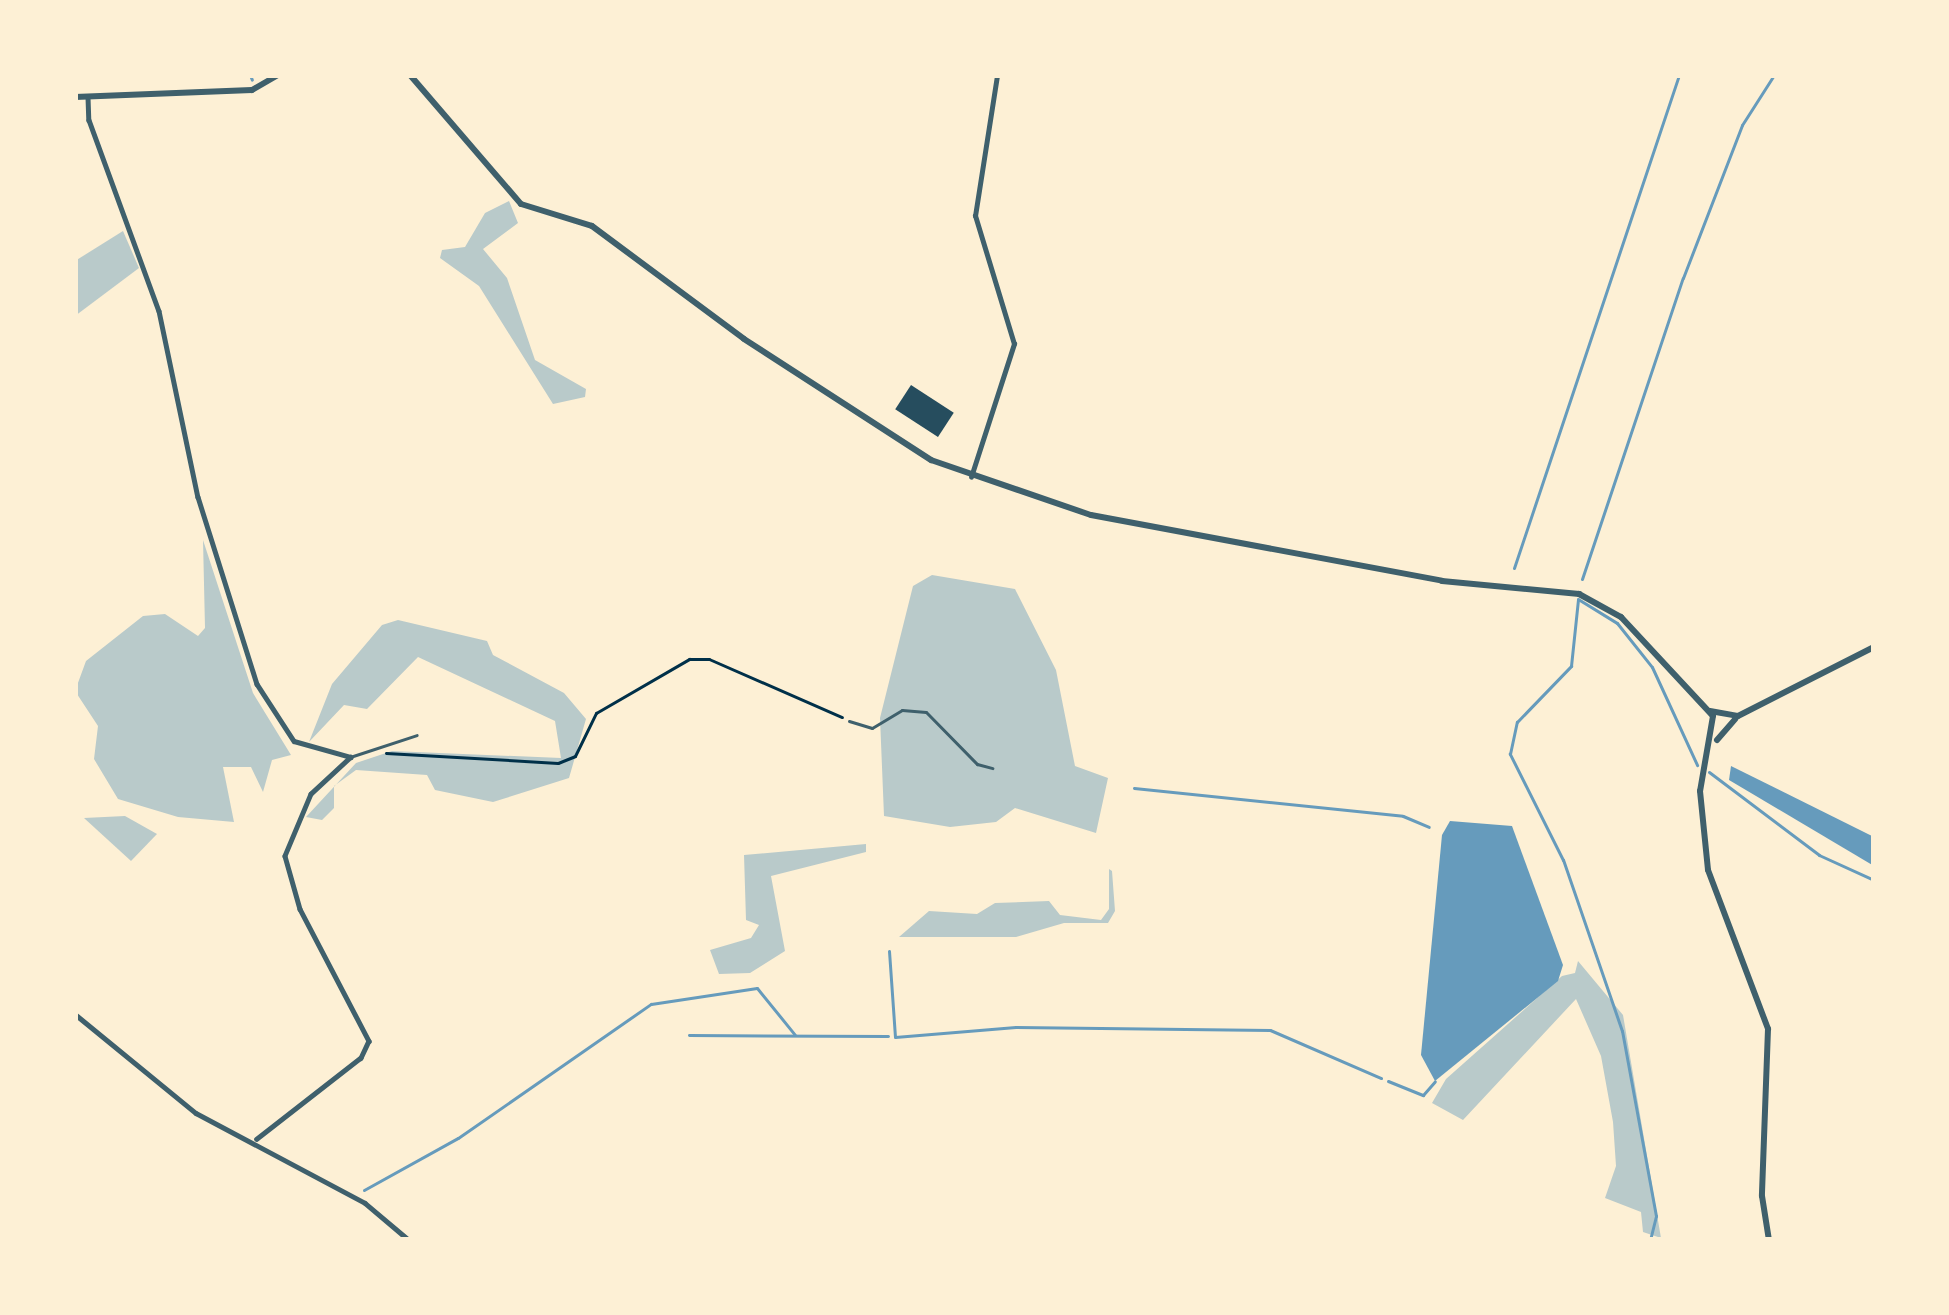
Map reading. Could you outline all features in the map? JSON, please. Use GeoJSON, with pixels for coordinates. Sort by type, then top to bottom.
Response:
{"type":"FeatureCollection","features":[{"type":"Feature","properties":{"kind":"street"},"geometry":{"type":"LineString","coordinates":[[75,97],[252,90],[278,75]]}},
{"type":"Feature","properties":{"kind":"street"},"geometry":{"type":"LineString","coordinates":[[410,75],[521,204],[592,226],[851,412],[971,477],[1091,515],[1442,581],[1579,594],[1621,617],[1709,710],[1715,726],[1700,790],[1708,870],[1768,1029],[1762,1196],[1769,1240]]}},
{"type":"Feature","properties":{"kind":"street"},"geometry":{"type":"LineString","coordinates":[[971,477],[1014,344],[975,216],[997,75]]}},
{"type":"Feature","properties":{"kind":"street"},"geometry":{"type":"LineString","coordinates":[[88,98],[89,120],[159,311],[198,497],[257,684],[294,741],[351,757]]}},
{"type":"Feature","properties":{"kind":"street"},"geometry":{"type":"LineString","coordinates":[[1712,746],[1738,716],[1874,646]]}},
{"type":"Feature","properties":{"kind":"street"},"geometry":{"type":"LineString","coordinates":[[1709,710],[1738,716]]}},
{"type":"Feature","properties":{"kind":"street"},"geometry":{"type":"LineString","coordinates":[[256,1139],[361,1058],[368,1041],[308,924],[285,856],[310,794],[351,757]]}},
{"type":"Feature","properties":{"kind":"street"},"geometry":{"type":"LineString","coordinates":[[75,1014],[174,1098],[365,1203],[409,1240]]}},
{"type":"Feature","properties":{"kind":"lane"},"geometry":{"type":"LineString","coordinates":[[849,721],[872,728],[902,710],[926,712],[977,764],[992,768]]}},
{"type":"Feature","properties":{"kind":"lane"},"geometry":{"type":"LineString","coordinates":[[351,757],[417,735]]}},
{"type":"Feature","properties":{"kind":"path"},"geometry":{"type":"LineString","coordinates":[[373,750],[558,763],[574,756],[596,713],[689,659],[709,659],[849,721]]}},
{"type":"Feature","properties":{"kind":"shaded area"},"geometry":{"type":"Polygon","coordinates":[[[509,201],[518,223],[483,249],[507,278],[535,360],[586,389],[585,397],[553,404],[479,286],[440,258],[442,250],[465,247],[485,213],[509,201]]]}},
{"type":"Feature","properties":{"kind":"shaded area"},"geometry":{"type":"Polygon","coordinates":[[[123,231],[139,268],[75,316],[75,261],[123,231]]]}},
{"type":"Feature","properties":{"kind":"shaded area"},"geometry":{"type":"Polygon","coordinates":[[[203,540],[253,693],[291,755],[272,760],[263,792],[251,767],[223,767],[234,822],[178,817],[118,799],[94,759],[98,726],[75,691],[86,661],[143,616],[165,614],[198,636],[205,628],[203,540]]]}},
{"type":"Feature","properties":{"kind":"shaded area"},"geometry":{"type":"Polygon","coordinates":[[[932,575],[1015,589],[1056,670],[1075,766],[1108,778],[1096,833],[1015,808],[996,822],[950,827],[884,816],[880,718],[913,586],[932,575]]]}},
{"type":"Feature","properties":{"kind":"shaded area"},"geometry":{"type":"Polygon","coordinates":[[[398,620],[487,641],[493,655],[564,693],[586,719],[569,778],[493,802],[435,790],[427,775],[356,770],[336,784],[356,763],[392,751],[561,758],[555,721],[418,657],[367,709],[344,705],[309,742],[332,684],[382,625],[398,620]]]}},
{"type":"Feature","properties":{"kind":"shaded area"},"geometry":{"type":"Polygon","coordinates":[[[334,787],[334,808],[322,820],[306,817],[334,787]]]}},
{"type":"Feature","properties":{"kind":"shaded area"},"geometry":{"type":"Polygon","coordinates":[[[125,816],[157,834],[131,861],[84,818],[125,816]]]}},
{"type":"Feature","properties":{"kind":"shaded area"},"geometry":{"type":"Polygon","coordinates":[[[866,844],[866,852],[771,876],[785,951],[750,973],[719,974],[710,950],[751,938],[759,925],[746,920],[744,855],[866,844]]]}},
{"type":"Feature","properties":{"kind":"shaded area"},"geometry":{"type":"Polygon","coordinates":[[[1109,869],[1115,911],[1108,923],[1064,923],[1016,937],[899,937],[929,911],[977,914],[995,903],[1049,901],[1060,915],[1101,920],[1109,909],[1109,869]]]}},
{"type":"Feature","properties":{"kind":"shaded area"},"geometry":{"type":"Polygon","coordinates":[[[1578,961],[1623,1015],[1661,1238],[1643,1232],[1641,1212],[1605,1198],[1616,1166],[1613,1122],[1601,1056],[1576,999],[1463,1120],[1432,1103],[1446,1079],[1562,976],[1575,973],[1578,961]]]}},
{"type":"Feature","properties":{"kind":"water"},"geometry":{"type":"Polygon","coordinates":[[[1731,766],[1874,837],[1874,866],[1729,780],[1731,766]]]}},
{"type":"Feature","properties":{"kind":"water"},"geometry":{"type":"Polygon","coordinates":[[[1450,821],[1512,826],[1563,965],[1558,981],[1435,1081],[1421,1055],[1442,835],[1450,821]]]}},
{"type":"Feature","properties":{"kind":"building"},"geometry":{"type":"Polygon","coordinates":[[[911,385],[954,413],[938,437],[895,409],[911,385]]]}},
{"type":"Feature","properties":{"kind":"waterway"},"geometry":{"type":"LineString","coordinates":[[250,75],[252,80]]}},
{"type":"Feature","properties":{"kind":"waterway"},"geometry":{"type":"LineString","coordinates":[[1514,568],[1679,75]]}},
{"type":"Feature","properties":{"kind":"waterway"},"geometry":{"type":"LineString","coordinates":[[1582,579],[1683,278],[1742,125],[1774,75]]}},
{"type":"Feature","properties":{"kind":"waterway"},"geometry":{"type":"LineString","coordinates":[[1650,1240],[1656,1216],[1622,1031],[1563,860],[1510,754],[1517,722],[1571,666],[1578,599],[1617,623],[1652,667],[1697,765]]}},
{"type":"Feature","properties":{"kind":"waterway"},"geometry":{"type":"LineString","coordinates":[[1709,772],[1819,855],[1874,880]]}},
{"type":"Feature","properties":{"kind":"waterway"},"geometry":{"type":"LineString","coordinates":[[1134,788],[1403,816],[1429,827]]}},
{"type":"Feature","properties":{"kind":"waterway"},"geometry":{"type":"LineString","coordinates":[[889,951],[895,1037],[1016,1027],[1270,1030],[1381,1078]]}},
{"type":"Feature","properties":{"kind":"waterway"},"geometry":{"type":"LineString","coordinates":[[364,1190],[458,1138],[651,1004],[757,988],[795,1035]]}},
{"type":"Feature","properties":{"kind":"waterway"},"geometry":{"type":"LineString","coordinates":[[689,1035],[888,1036]]}},
{"type":"Feature","properties":{"kind":"waterway"},"geometry":{"type":"LineString","coordinates":[[1388,1081],[1423,1095],[1435,1081]]}}]}
